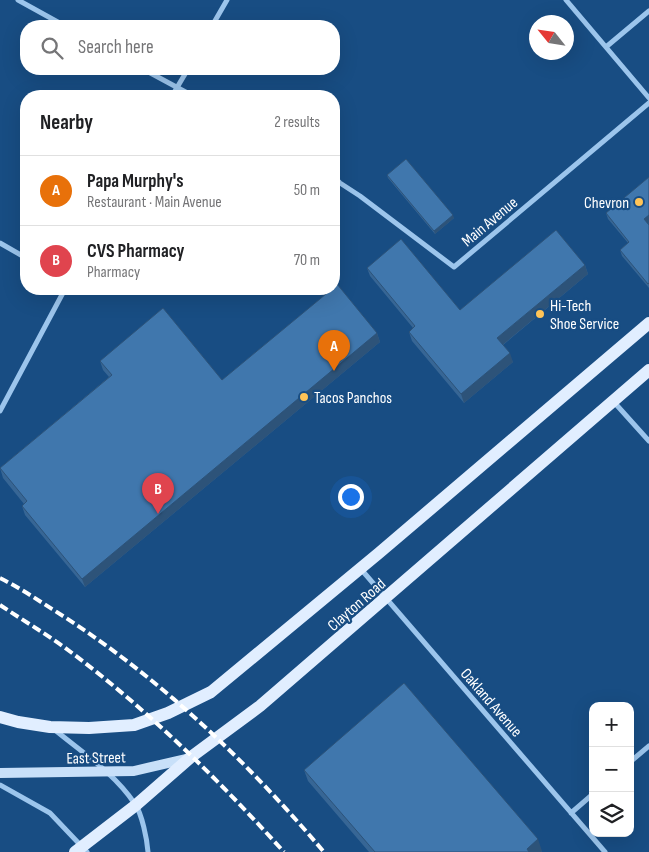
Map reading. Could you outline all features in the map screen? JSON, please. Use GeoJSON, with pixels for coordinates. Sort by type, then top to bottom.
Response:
{"type":"FeatureCollection","features":[{"type":"Feature","properties":{"kind":"main road","name":"Clayton Road"},"geometry":{"type":"LineString","coordinates":[[0,717],[50,727],[89,728],[134,725],[168,713],[211,692],[649,323]]}},
{"type":"Feature","properties":{"kind":"main road","name":"Clayton Road"},"geometry":{"type":"LineString","coordinates":[[82,850],[190,757],[260,706],[649,370]]}},
{"type":"Feature","properties":{"kind":"main road","name":"East Street"},"geometry":{"type":"LineString","coordinates":[[0,773],[134,771],[190,757]]}},
{"type":"Feature","properties":{"kind":"street"},"geometry":{"type":"LineString","coordinates":[[18,0],[54,20]]}},
{"type":"Feature","properties":{"kind":"street"},"geometry":{"type":"LineString","coordinates":[[215,20],[227,0]]}},
{"type":"Feature","properties":{"kind":"street"},"geometry":{"type":"LineString","coordinates":[[566,0],[649,98]]}},
{"type":"Feature","properties":{"kind":"street"},"geometry":{"type":"LineString","coordinates":[[606,47],[649,11]]}},
{"type":"Feature","properties":{"kind":"street"},"geometry":{"type":"LineString","coordinates":[[154,75],[181,90]]}},
{"type":"Feature","properties":{"kind":"street"},"geometry":{"type":"LineString","coordinates":[[177,88],[185,75]]}},
{"type":"Feature","properties":{"kind":"street","name":"Main Avenue"},"geometry":{"type":"LineString","coordinates":[[340,183],[454,267],[649,103]]}},
{"type":"Feature","properties":{"kind":"street"},"geometry":{"type":"LineString","coordinates":[[0,243],[20,255]]}},
{"type":"Feature","properties":{"kind":"street"},"geometry":{"type":"LineString","coordinates":[[0,411],[62,295]]}},
{"type":"Feature","properties":{"kind":"street"},"geometry":{"type":"LineString","coordinates":[[613,401],[649,441]]}},
{"type":"Feature","properties":{"kind":"street","name":"Oakland Avenue"},"geometry":{"type":"LineString","coordinates":[[360,568],[605,852]]}},
{"type":"Feature","properties":{"kind":"street"},"geometry":{"type":"LineString","coordinates":[[50,727],[108,772],[136,805],[147,840],[148,852]]}},
{"type":"Feature","properties":{"kind":"street"},"geometry":{"type":"LineString","coordinates":[[634,759],[649,746]]}},
{"type":"Feature","properties":{"kind":"street"},"geometry":{"type":"LineString","coordinates":[[0,785],[50,813],[82,850]]}},
{"type":"Feature","properties":{"kind":"street"},"geometry":{"type":"LineString","coordinates":[[571,813],[589,797]]}},
{"type":"Feature","properties":{"kind":"building"},"geometry":{"type":"Polygon","coordinates":[[[406,159],[453,215],[434,231],[387,175],[406,159]]]}},
{"type":"Feature","properties":{"kind":"building"},"geometry":{"type":"Polygon","coordinates":[[[649,177],[649,215],[644,219],[649,225],[648,284],[620,250],[629,242],[606,213],[649,177]]]}},
{"type":"Feature","properties":{"kind":"building"},"geometry":{"type":"Polygon","coordinates":[[[556,230],[585,265],[497,338],[510,353],[461,394],[409,332],[415,326],[367,268],[401,239],[460,310],[556,230]]]}},
{"type":"Feature","properties":{"kind":"building"},"geometry":{"type":"Polygon","coordinates":[[[340,288],[377,333],[82,579],[22,506],[27,501],[0,468],[112,375],[100,361],[163,308],[222,380],[325,295],[340,295],[340,288]]]}},
{"type":"Feature","properties":{"kind":"building"},"geometry":{"type":"Polygon","coordinates":[[[404,683],[538,839],[527,849],[529,852],[375,852],[304,770],[404,683]]]}},
{"type":"Feature","properties":{"kind":"railway"},"geometry":{"type":"LineString","coordinates":[[0,578],[90,634],[163,690],[231,751],[324,852]]}},
{"type":"Feature","properties":{"kind":"railway"},"geometry":{"type":"LineString","coordinates":[[0,605],[64,647],[151,718],[206,770],[284,852]]}},
{"type":"Feature","properties":{"kind":"place","name":"Chevron"},"geometry":{"type":"Point","coordinates":[639,202]}},
{"type":"Feature","properties":{"kind":"place","name":"Hi-Tech Shoe Service"},"geometry":{"type":"Point","coordinates":[540,314]}},
{"type":"Feature","properties":{"kind":"place","name":"Papa Murphy's"},"geometry":{"type":"Point","coordinates":[334,371]}},
{"type":"Feature","properties":{"kind":"place","name":"Tacos Panchos"},"geometry":{"type":"Point","coordinates":[304,397]}},
{"type":"Feature","properties":{"kind":"place","name":"CVS Pharmacy"},"geometry":{"type":"Point","coordinates":[158,514]}}]}
